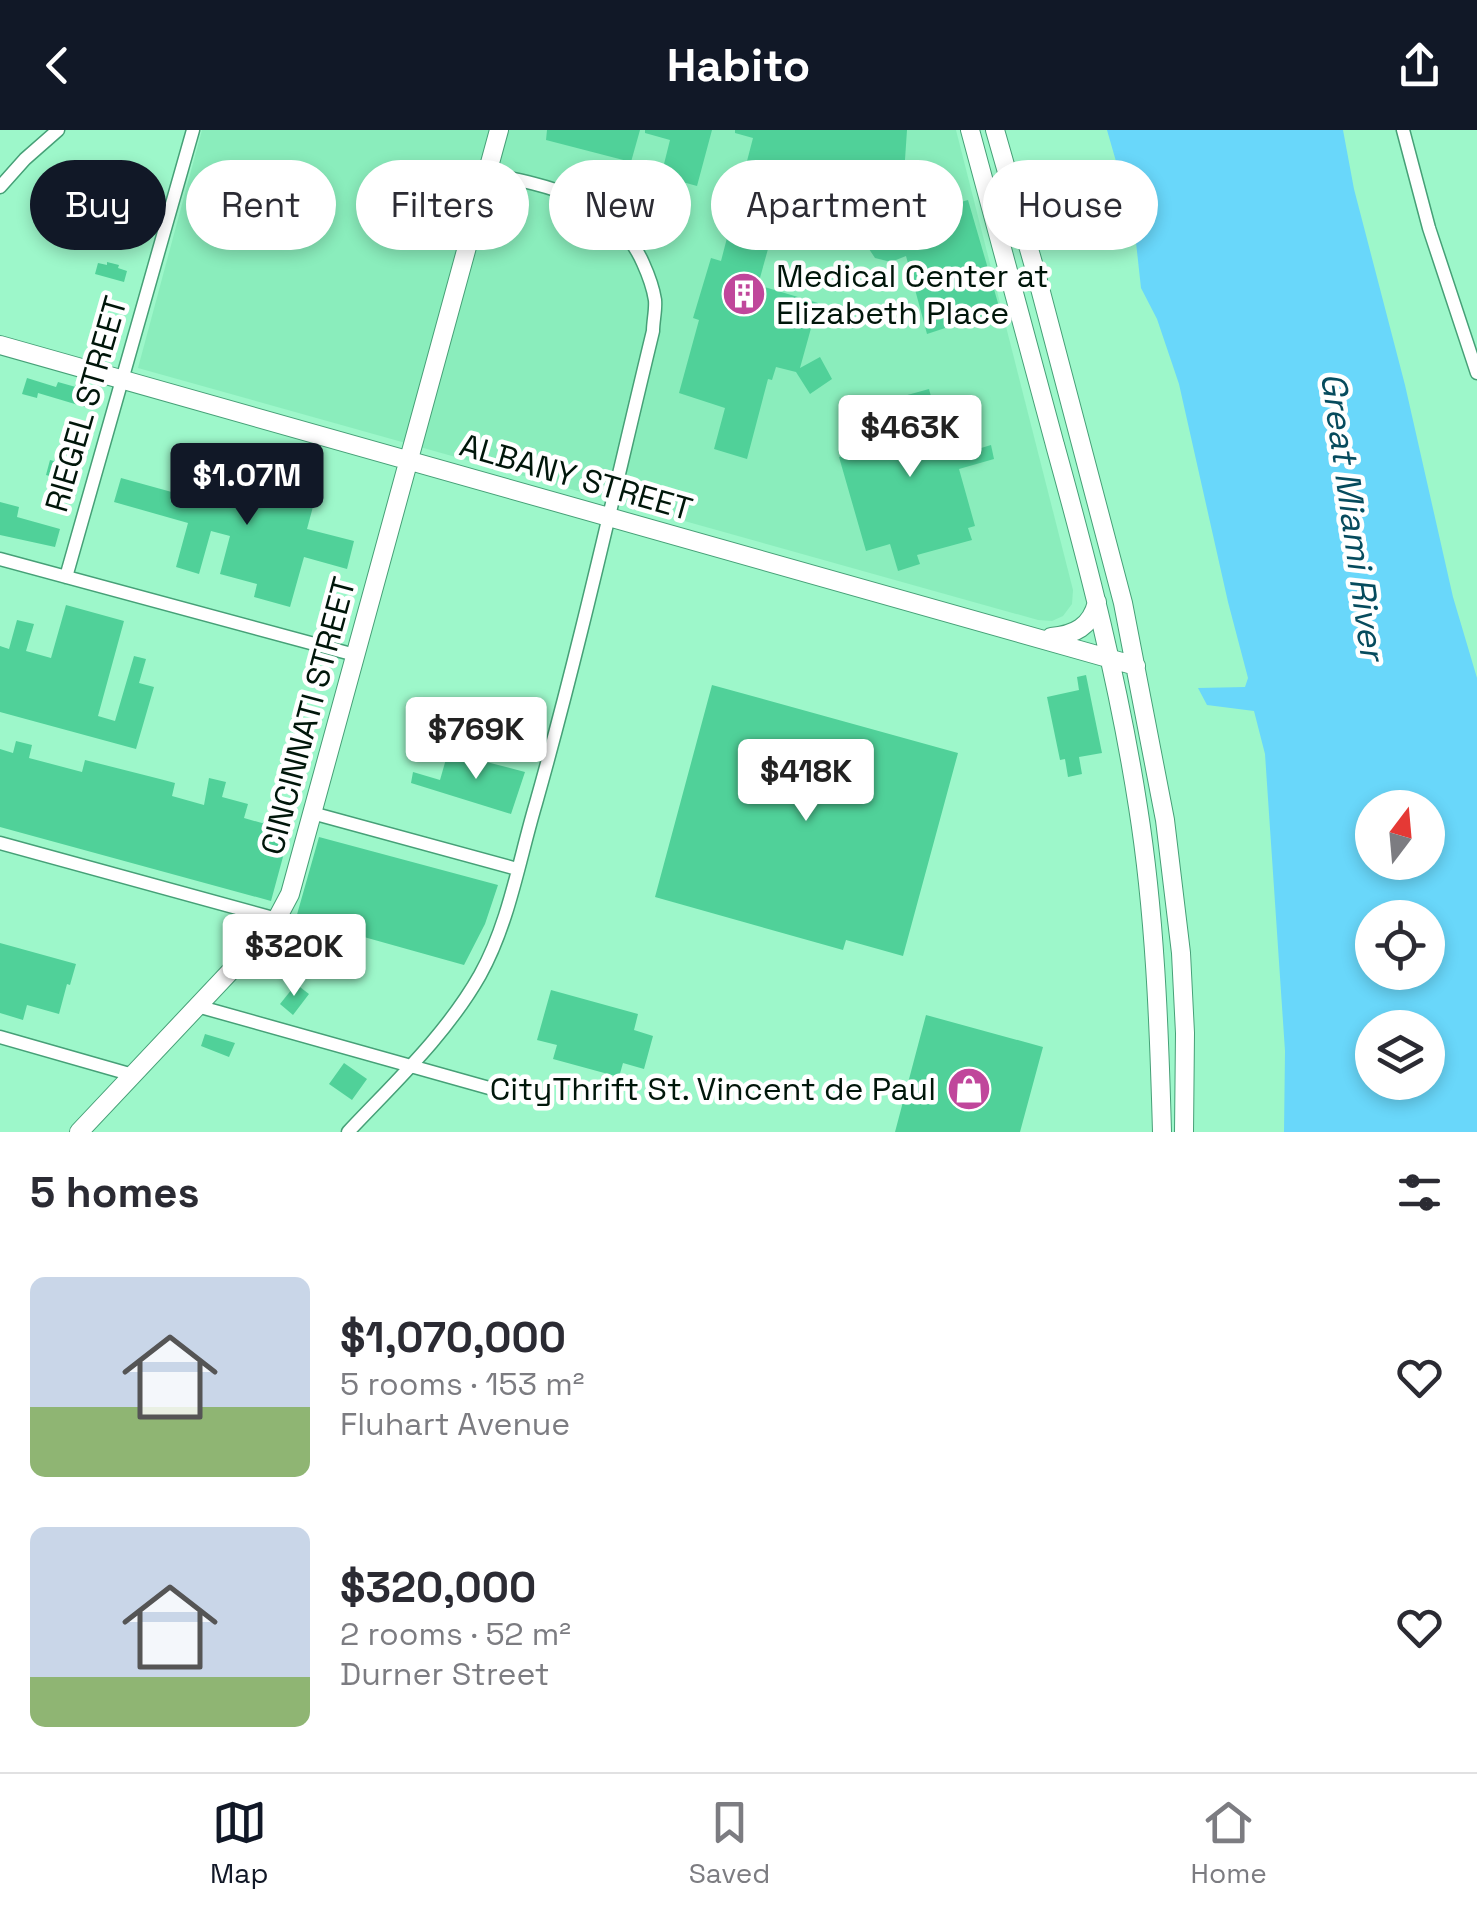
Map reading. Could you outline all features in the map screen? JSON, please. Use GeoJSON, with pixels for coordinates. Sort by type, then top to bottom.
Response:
{"type":"FeatureCollection","features":[{"type":"Feature","properties":{"kind":"street"},"geometry":{"type":"LineString","coordinates":[[0,187],[58,130]]}},
{"type":"Feature","properties":{"kind":"street","name":"RIEGEL STREET"},"geometry":{"type":"LineString","coordinates":[[66,577],[192,130]]}},
{"type":"Feature","properties":{"kind":"street","name":"CINCINNATI STREET"},"geometry":{"type":"LineString","coordinates":[[491,160],[499,130]]}},
{"type":"Feature","properties":{"kind":"street"},"geometry":{"type":"LineString","coordinates":[[970,130],[1096,602],[1122,717],[1146,856],[1153,926],[1162,1132]]}},
{"type":"Feature","properties":{"kind":"street"},"geometry":{"type":"LineString","coordinates":[[996,130],[1005,160]]}},
{"type":"Feature","properties":{"kind":"street"},"geometry":{"type":"LineString","coordinates":[[1403,130],[1428,228],[1477,373]]}},
{"type":"Feature","properties":{"kind":"street"},"geometry":{"type":"LineString","coordinates":[[348,1132],[443,1029],[479,977],[502,926],[609,518],[652,331],[655,301],[649,278],[620,226],[580,199],[529,184]]}},
{"type":"Feature","properties":{"kind":"street","name":"CINCINNATI STREET"},"geometry":{"type":"LineString","coordinates":[[79,1132],[277,919],[290,894],[466,250]]}},
{"type":"Feature","properties":{"kind":"street"},"geometry":{"type":"LineString","coordinates":[[1029,250],[1119,586],[1167,834],[1181,953],[1184,1132]]}},
{"type":"Feature","properties":{"kind":"street"},"geometry":{"type":"LineString","coordinates":[[1026,334],[1050,328]]}},
{"type":"Feature","properties":{"kind":"street","name":"ALBANY STREET"},"geometry":{"type":"LineString","coordinates":[[0,344],[1136,666]]}},
{"type":"Feature","properties":{"kind":"street"},"geometry":{"type":"LineString","coordinates":[[0,559],[355,655]]}},
{"type":"Feature","properties":{"kind":"street"},"geometry":{"type":"LineString","coordinates":[[1040,638],[1064,636],[1081,629],[1093,614],[1096,602]]}},
{"type":"Feature","properties":{"kind":"street"},"geometry":{"type":"LineString","coordinates":[[312,813],[517,868]]}},
{"type":"Feature","properties":{"kind":"street"},"geometry":{"type":"LineString","coordinates":[[0,843],[277,919]]}},
{"type":"Feature","properties":{"kind":"street"},"geometry":{"type":"LineString","coordinates":[[198,1006],[507,1093]]}},
{"type":"Feature","properties":{"kind":"street"},"geometry":{"type":"LineString","coordinates":[[0,1038],[133,1075]]}},
{"type":"Feature","properties":{"kind":"shaded area"},"geometry":{"type":"Polygon","coordinates":[[[202,130],[956,130],[983,236],[983,250],[987,250],[1073,590],[1072,604],[1063,616],[1052,621],[1038,620],[138,368],[186,190],[186,250],[336,250],[336,160],[194,160],[202,130]]]}},
{"type":"Feature","properties":{"kind":"water","name":"Great Miami River"},"geometry":{"type":"Polygon","coordinates":[[[1107,130],[1343,130],[1453,597],[1477,678],[1477,1132],[1284,1132],[1285,1051],[1265,754],[1254,711],[1207,705],[1198,688],[1245,687],[1248,678],[1179,384],[1157,319],[1141,288],[1137,250],[1158,250],[1158,160],[1116,160],[1107,130]]]}},
{"type":"Feature","properties":{"kind":"building"},"geometry":{"type":"Polygon","coordinates":[[[547,130],[640,130],[632,160],[546,140],[547,130]]]}},
{"type":"Feature","properties":{"kind":"building"},"geometry":{"type":"Polygon","coordinates":[[[712,130],[697,186],[691,184],[691,160],[665,160],[670,140],[645,133],[712,130]]]}},
{"type":"Feature","properties":{"kind":"building","name":"Medical Center at Elizabeth Place"},"geometry":{"type":"Polygon","coordinates":[[[907,130],[905,160],[747,160],[753,138],[735,133],[907,130]]]}},
{"type":"Feature","properties":{"kind":"building","name":"Medical Center at Elizabeth Place"},"geometry":{"type":"Polygon","coordinates":[[[968,200],[1000,310],[927,334],[906,256],[891,262],[875,258],[870,250],[963,250],[963,201],[968,200]]]}},
{"type":"Feature","properties":{"kind":"building","name":"Medical Center at Elizabeth Place"},"geometry":{"type":"Polygon","coordinates":[[[724,250],[768,250],[758,285],[818,303],[800,368],[820,357],[832,379],[810,394],[796,372],[776,367],[772,380],[768,379],[747,459],[714,449],[725,408],[679,393],[699,320],[693,318],[711,258],[721,261],[724,250]]]}},
{"type":"Feature","properties":{"kind":"building"},"geometry":{"type":"Polygon","coordinates":[[[107,262],[127,271],[124,282],[95,274],[98,263],[107,262]]]}},
{"type":"Feature","properties":{"kind":"building"},"geometry":{"type":"Polygon","coordinates":[[[27,378],[90,391],[85,407],[38,393],[37,398],[22,394],[27,378]]]}},
{"type":"Feature","properties":{"kind":"building"},"geometry":{"type":"Polygon","coordinates":[[[929,389],[933,404],[940,402],[955,456],[991,445],[994,459],[959,469],[975,526],[968,528],[972,540],[917,555],[920,564],[898,571],[890,544],[866,551],[839,457],[869,448],[857,409],[929,389]]]}},
{"type":"Feature","properties":{"kind":"building"},"geometry":{"type":"Polygon","coordinates":[[[208,458],[230,464],[220,499],[238,504],[247,473],[254,475],[259,458],[270,461],[266,475],[318,488],[307,529],[354,541],[347,569],[304,557],[290,607],[254,597],[257,584],[220,574],[230,536],[211,531],[199,574],[176,567],[188,523],[114,502],[121,478],[197,499],[208,458]]]}},
{"type":"Feature","properties":{"kind":"building"},"geometry":{"type":"Polygon","coordinates":[[[50,460],[74,466],[70,482],[46,475],[50,460]]]}},
{"type":"Feature","properties":{"kind":"building"},"geometry":{"type":"Polygon","coordinates":[[[0,502],[19,507],[17,517],[60,529],[55,547],[0,535],[0,502]]]}},
{"type":"Feature","properties":{"kind":"building"},"geometry":{"type":"Polygon","coordinates":[[[66,605],[124,621],[98,716],[115,721],[134,656],[146,659],[139,683],[154,687],[136,749],[0,712],[0,646],[9,649],[17,620],[34,624],[26,651],[51,658],[66,605]]]}},
{"type":"Feature","properties":{"kind":"building"},"geometry":{"type":"Polygon","coordinates":[[[1086,675],[1102,753],[1079,757],[1082,774],[1068,777],[1065,759],[1060,760],[1047,697],[1079,690],[1077,677],[1086,675]]]}},
{"type":"Feature","properties":{"kind":"building"},"geometry":{"type":"Polygon","coordinates":[[[712,685],[958,753],[903,956],[846,940],[843,950],[655,897],[712,685]]]}},
{"type":"Feature","properties":{"kind":"building"},"geometry":{"type":"Polygon","coordinates":[[[16,741],[32,745],[29,758],[82,772],[85,760],[175,783],[172,796],[204,805],[209,778],[226,782],[222,797],[248,804],[244,818],[290,831],[271,901],[0,827],[0,749],[13,753],[16,741]]]}},
{"type":"Feature","properties":{"kind":"building"},"geometry":{"type":"Polygon","coordinates":[[[448,752],[525,772],[511,814],[411,783],[413,772],[440,780],[448,752]]]}},
{"type":"Feature","properties":{"kind":"building"},"geometry":{"type":"Polygon","coordinates":[[[319,837],[498,885],[485,924],[464,965],[296,918],[319,837]]]}},
{"type":"Feature","properties":{"kind":"building"},"geometry":{"type":"Polygon","coordinates":[[[0,943],[76,964],[59,1014],[27,1005],[23,1020],[0,1013],[0,943]]]}},
{"type":"Feature","properties":{"kind":"building"},"geometry":{"type":"Polygon","coordinates":[[[296,984],[309,994],[293,1015],[280,1004],[296,984]]]}},
{"type":"Feature","properties":{"kind":"building"},"geometry":{"type":"Polygon","coordinates":[[[551,990],[638,1014],[634,1030],[653,1036],[644,1069],[623,1063],[619,1077],[553,1059],[557,1045],[537,1040],[551,990]]]}},
{"type":"Feature","properties":{"kind":"building","name":"CityThrift St. Vincent de Paul"},"geometry":{"type":"Polygon","coordinates":[[[926,1015],[1043,1047],[1020,1132],[895,1132],[926,1015]]]}},
{"type":"Feature","properties":{"kind":"building"},"geometry":{"type":"Polygon","coordinates":[[[205,1034],[235,1043],[229,1057],[201,1046],[205,1034]]]}},
{"type":"Feature","properties":{"kind":"building"},"geometry":{"type":"Polygon","coordinates":[[[344,1063],[367,1079],[352,1100],[329,1084],[344,1063]]]}},
{"type":"Feature","properties":{"kind":"place","name":"Medical Center at Elizabeth Place"},"geometry":{"type":"Point","coordinates":[744,294]}},
{"type":"Feature","properties":{"kind":"place","name":"CityThrift St. Vincent de Paul"},"geometry":{"type":"Point","coordinates":[969,1089]}}]}
